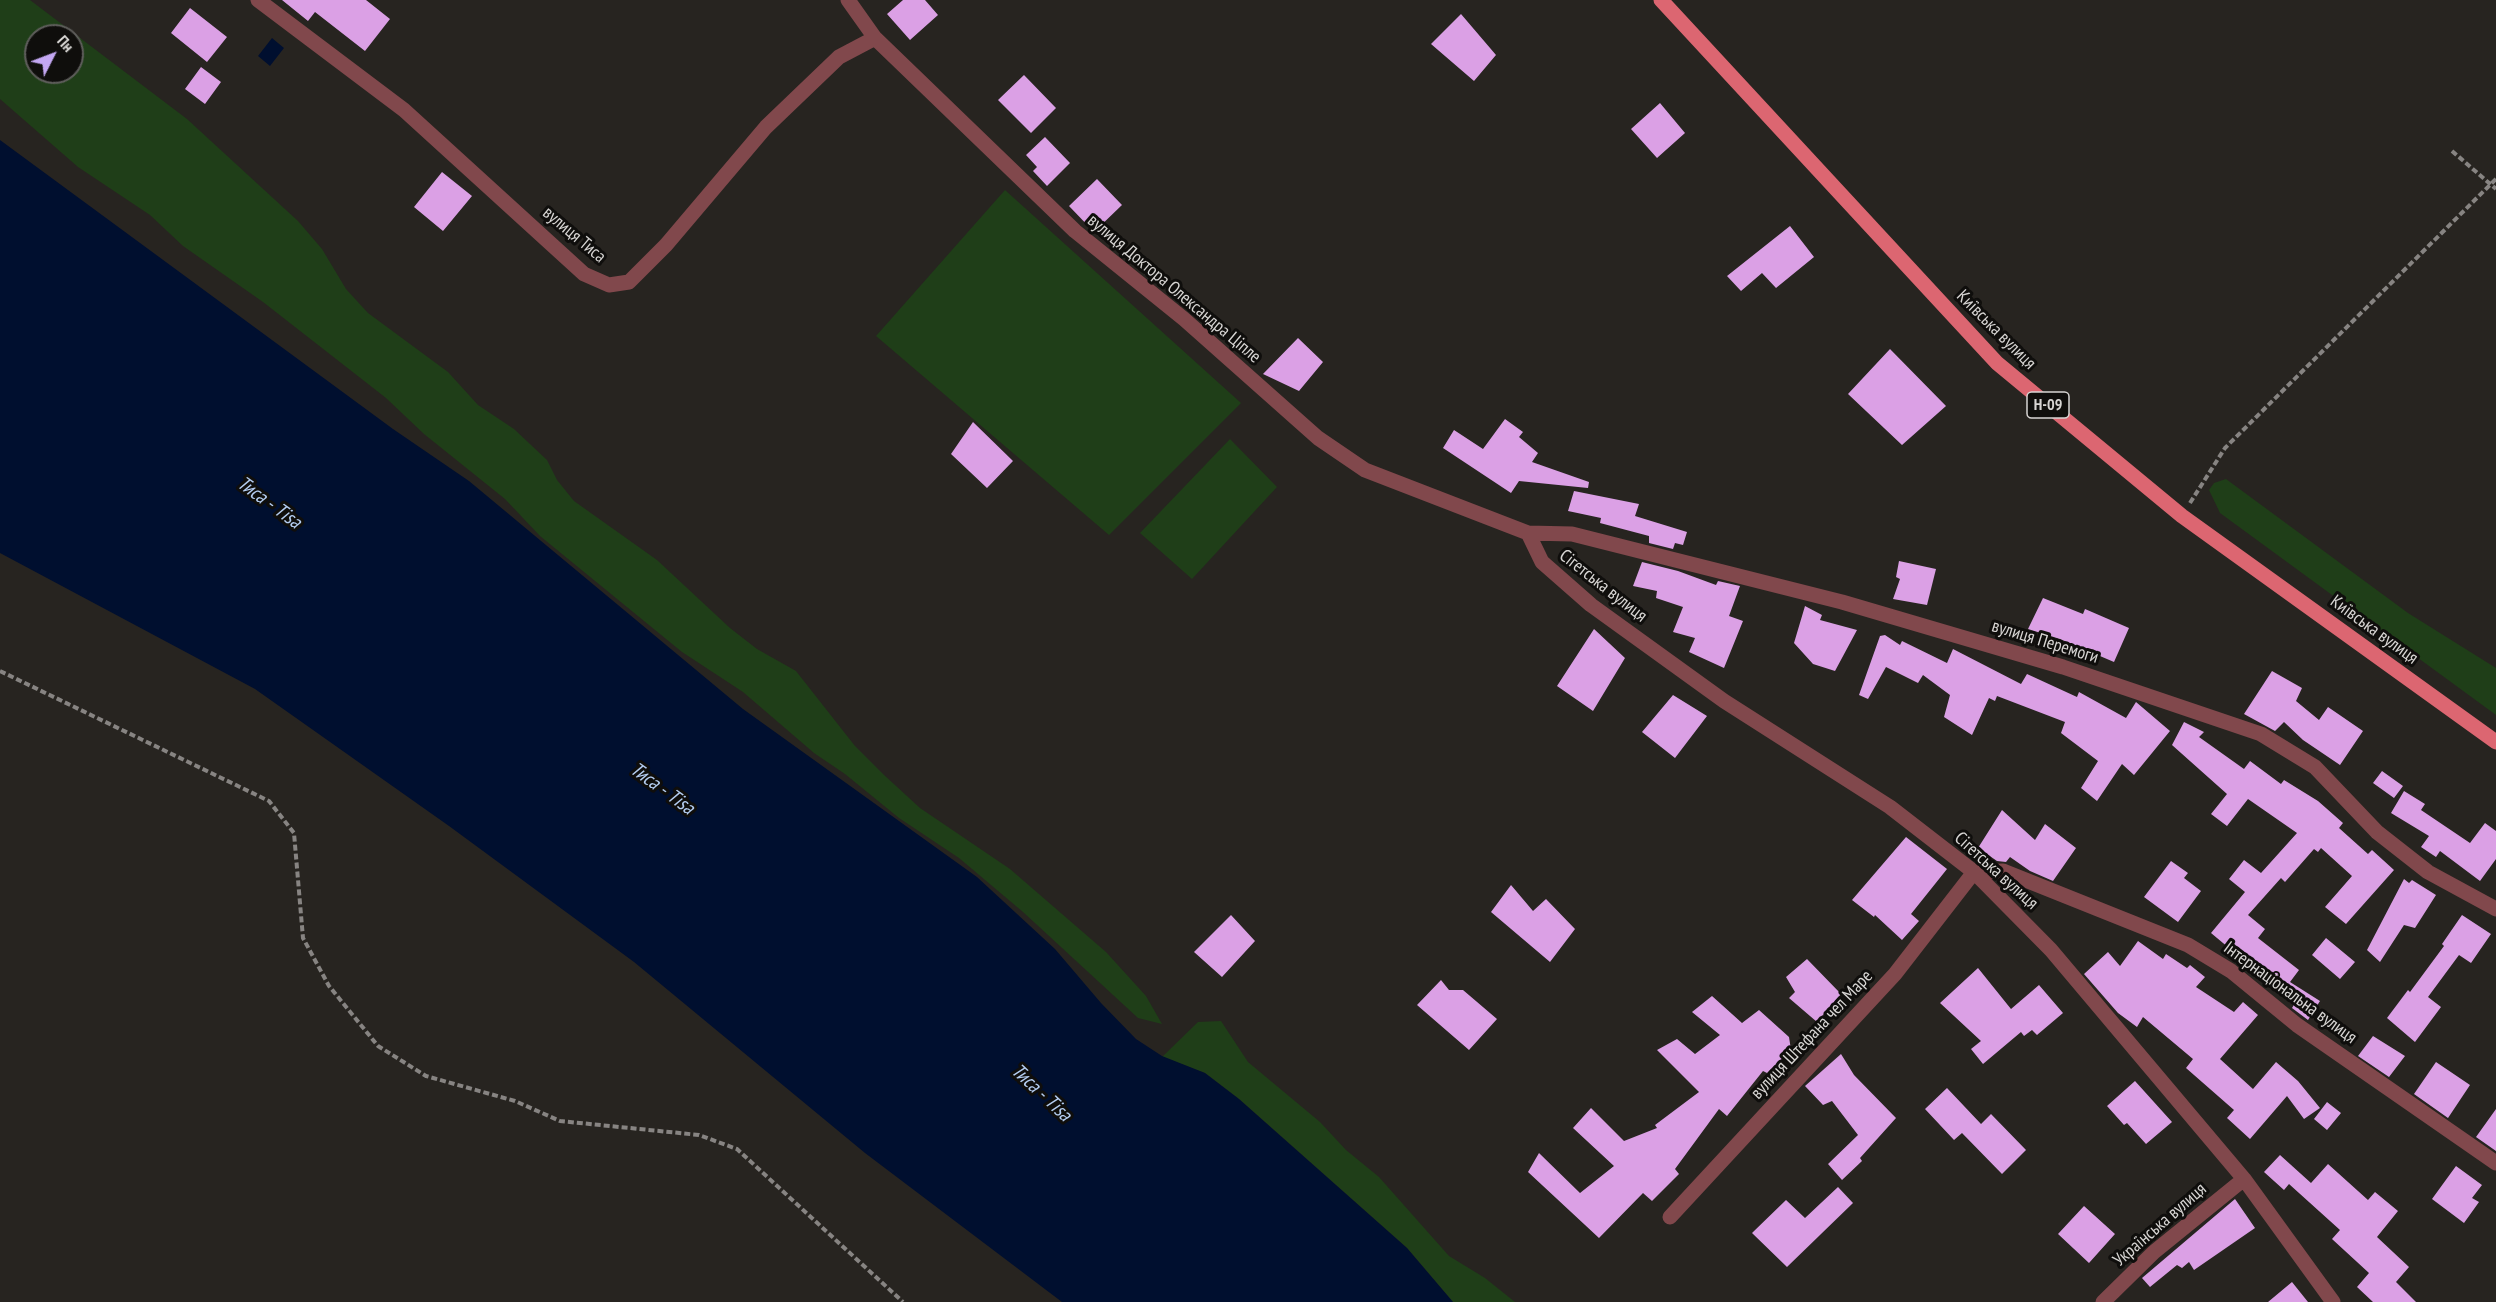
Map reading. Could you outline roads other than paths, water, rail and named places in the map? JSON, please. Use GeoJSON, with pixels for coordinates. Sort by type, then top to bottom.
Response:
{"type":"FeatureCollection","features":[{"type":"Feature","properties":{"kind":"main road","name":"Київська вулиця"},"geometry":{"type":"LineString","coordinates":[[1661,0],[1997,363],[2182,516],[2496,742]]}},
{"type":"Feature","properties":{"kind":"street","name":"вулиця Тиса"},"geometry":{"type":"LineString","coordinates":[[258,0],[404,110],[584,274],[609,285],[629,282],[666,245],[766,127],[839,57],[875,38]]}},
{"type":"Feature","properties":{"kind":"street","name":"вулиця Доктора Олександра Ціпле"},"geometry":{"type":"LineString","coordinates":[[848,0],[875,38],[1075,231],[1184,319],[1318,438],[1365,470],[1528,533]]}},
{"type":"Feature","properties":{"kind":"street","name":"Сігетська вулиця"},"geometry":{"type":"LineString","coordinates":[[1528,533],[1542,562],[1591,604],[1724,700],[1890,807],[1974,872],[2051,950],[2244,1179],[2332,1302]]}},
{"type":"Feature","properties":{"kind":"street","name":"вулиця Перемоги"},"geometry":{"type":"LineString","coordinates":[[1528,533],[1572,534],[1842,602],[2063,667],[2261,734],[2315,767],[2377,832],[2428,872],[2496,909]]}},
{"type":"Feature","properties":{"kind":"street","name":"Інтернаціональна вулиця"},"geometry":{"type":"LineString","coordinates":[[1974,872],[2002,871],[2188,945],[2231,971],[2297,1025],[2496,1163]]}},
{"type":"Feature","properties":{"kind":"street","name":"вулиця Штефана чел Маре"},"geometry":{"type":"LineString","coordinates":[[1670,1217],[1895,974],[1974,872]]}},
{"type":"Feature","properties":{"kind":"street","name":"Українська вулиця"},"geometry":{"type":"LineString","coordinates":[[2103,1302],[2154,1252],[2244,1179]]}},
{"type":"Feature","properties":{"kind":"water"},"geometry":{"type":"Polygon","coordinates":[[[272,38],[284,48],[270,66],[258,56],[272,38]]]}},
{"type":"Feature","properties":{"kind":"water","name":"Тиса - Tisa"},"geometry":{"type":"Polygon","coordinates":[[[0,140],[393,429],[469,481],[743,709],[977,877],[1055,949],[1101,1003],[1136,1039],[1162,1056],[1205,1073],[1239,1099],[1407,1248],[1453,1302],[1062,1302],[865,1153],[634,962],[449,826],[255,689],[0,553],[0,140]]]}}]}
